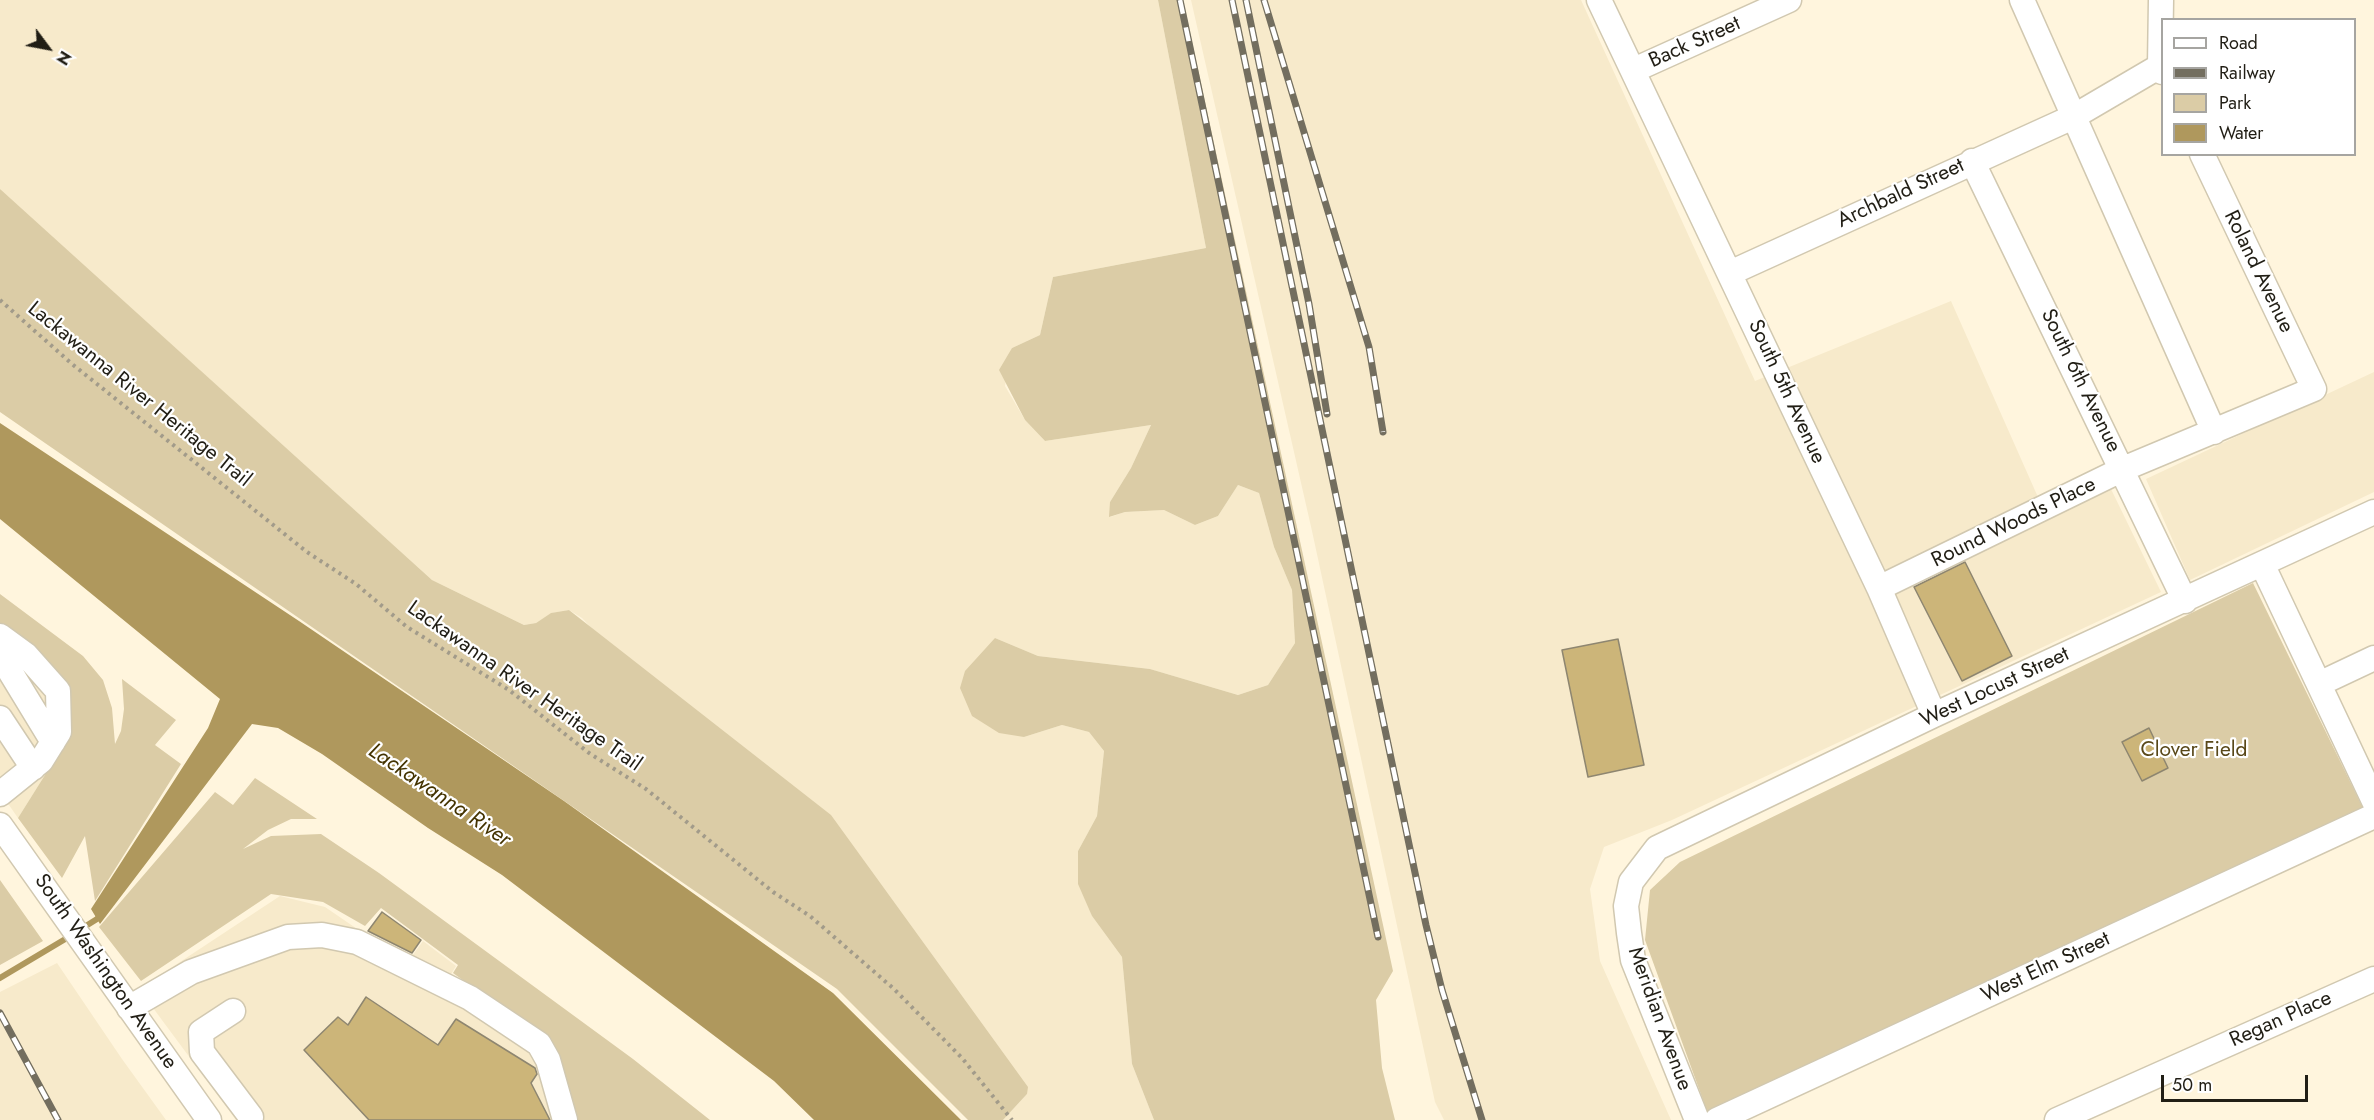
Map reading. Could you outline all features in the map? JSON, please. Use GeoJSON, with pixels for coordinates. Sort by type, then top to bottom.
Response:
{"type":"FeatureCollection","features":[{"type":"Feature","properties":{"kind":"street","name":"South 5th Avenue"},"geometry":{"type":"LineString","coordinates":[[1599,0],[1879,588],[1934,716]]}},
{"type":"Feature","properties":{"kind":"street","name":"Back Street"},"geometry":{"type":"LineString","coordinates":[[1634,70],[1789,0]]}},
{"type":"Feature","properties":{"kind":"street"},"geometry":{"type":"LineString","coordinates":[[2022,0],[2214,432]]}},
{"type":"Feature","properties":{"kind":"street"},"geometry":{"type":"LineString","coordinates":[[2161,0],[2161,69]]}},
{"type":"Feature","properties":{"kind":"street","name":"Archbald Street"},"geometry":{"type":"LineString","coordinates":[[1730,273],[2073,117],[2161,69]]}},
{"type":"Feature","properties":{"kind":"street","name":"Roland Avenue"},"geometry":{"type":"LineString","coordinates":[[2203,156],[2314,389]]}},
{"type":"Feature","properties":{"kind":"street","name":"South 6th Avenue"},"geometry":{"type":"LineString","coordinates":[[1972,161],[2185,601]]}},
{"type":"Feature","properties":{"kind":"street","name":"Round Woods Place"},"geometry":{"type":"LineString","coordinates":[[1879,588],[2123,469],[2314,389]]}},
{"type":"Feature","properties":{"kind":"street","name":"West Locust Street"},"geometry":{"type":"LineString","coordinates":[[1631,882],[1657,848],[1934,716],[2374,512]]}},
{"type":"Feature","properties":{"kind":"street"},"geometry":{"type":"LineString","coordinates":[[2262,564],[2374,801]]}},
{"type":"Feature","properties":{"kind":"street"},"geometry":{"type":"LineString","coordinates":[[0,636],[26,655],[58,691],[59,732],[41,761],[0,794]]}},
{"type":"Feature","properties":{"kind":"street"},"geometry":{"type":"LineString","coordinates":[[0,655],[53,742]]}},
{"type":"Feature","properties":{"kind":"street"},"geometry":{"type":"LineString","coordinates":[[2319,684],[2374,658]]}},
{"type":"Feature","properties":{"kind":"street"},"geometry":{"type":"LineString","coordinates":[[0,718],[33,768]]}},
{"type":"Feature","properties":{"kind":"street","name":"West Elm Street"},"geometry":{"type":"LineString","coordinates":[[1718,1120],[2374,816]]}},
{"type":"Feature","properties":{"kind":"street","name":"South Washington Avenue"},"geometry":{"type":"LineString","coordinates":[[0,825],[209,1120]]}},
{"type":"Feature","properties":{"kind":"street","name":"Meridian Avenue"},"geometry":{"type":"LineString","coordinates":[[1631,882],[1626,906],[1633,960],[1697,1120]]}},
{"type":"Feature","properties":{"kind":"street"},"geometry":{"type":"LineString","coordinates":[[129,1008],[190,972],[288,937],[322,935],[357,942],[470,998],[539,1044],[548,1060],[565,1120]]}},
{"type":"Feature","properties":{"kind":"street","name":"Regan Place"},"geometry":{"type":"LineString","coordinates":[[2057,1120],[2374,979]]}},
{"type":"Feature","properties":{"kind":"street"},"geometry":{"type":"LineString","coordinates":[[233,1011],[201,1032],[202,1052],[252,1117]]}},
{"type":"Feature","properties":{"kind":"path","name":"Lackawanna River Heritage Trail"},"geometry":{"type":"LineString","coordinates":[[0,300],[72,364],[307,552],[356,584],[407,627],[509,690],[589,753],[646,789],[773,892],[810,916],[894,989],[932,1027],[962,1058],[1012,1120]]}},
{"type":"Feature","properties":{"kind":"shaded area"},"geometry":{"type":"Polygon","coordinates":[[[0,0],[1158,0],[1206,248],[1053,277],[1040,335],[1012,348],[1005,386],[1025,420],[1045,441],[1151,425],[1131,468],[1110,502],[1110,517],[1125,512],[1164,510],[1195,525],[1218,516],[1238,485],[1259,493],[1274,547],[1292,590],[1295,643],[1268,685],[1238,695],[1150,669],[1038,656],[995,638],[1024,737],[1062,725],[1089,732],[1104,751],[1097,816],[1078,851],[1092,916],[1122,957],[1132,1064],[1154,1120],[1003,1120],[1027,1094],[582,618],[569,610],[552,613],[536,623],[524,625],[432,580],[2,192],[0,189],[0,0]]]}},
{"type":"Feature","properties":{"kind":"shaded area"},"geometry":{"type":"Polygon","coordinates":[[[1191,0],[1581,0],[1755,381],[1951,301],[2045,513],[2110,487],[2161,592],[1672,820],[1604,847],[1590,889],[1600,961],[1671,1120],[1444,1120],[1435,1102],[1312,531],[1191,0]]]}},
{"type":"Feature","properties":{"kind":"shaded area"},"geometry":{"type":"Polygon","coordinates":[[[2374,372],[2374,492],[2190,580],[2146,479],[2374,372]]]}},
{"type":"Feature","properties":{"kind":"shaded area"},"geometry":{"type":"Polygon","coordinates":[[[0,633],[60,683],[65,743],[18,818],[0,792],[0,633]]]}},
{"type":"Feature","properties":{"kind":"shaded area"},"geometry":{"type":"Polygon","coordinates":[[[280,896],[325,907],[407,963],[423,941],[456,966],[450,976],[665,1120],[236,1120],[139,989],[280,896]]]}},
{"type":"Feature","properties":{"kind":"shaded area"},"geometry":{"type":"Polygon","coordinates":[[[57,963],[166,1120],[0,1120],[0,992],[57,963]]]}},
{"type":"Feature","properties":{"kind":"green space"},"geometry":{"type":"Polygon","coordinates":[[[1158,0],[1183,0],[1393,971],[1376,1000],[1382,1068],[1395,1120],[1154,1120],[1132,1064],[1122,957],[1092,916],[1078,884],[1078,851],[1097,816],[1104,751],[1089,732],[1062,725],[1024,737],[999,733],[972,716],[960,688],[965,671],[995,638],[1038,656],[1150,669],[1238,695],[1268,685],[1295,643],[1292,590],[1274,547],[1259,493],[1238,485],[1218,516],[1195,525],[1164,510],[1125,512],[1109,517],[1110,502],[1131,468],[1151,425],[1045,441],[1025,420],[999,370],[1012,348],[1040,335],[1053,277],[1206,248],[1158,0]]]}},
{"type":"Feature","properties":{"kind":"green space"},"geometry":{"type":"Polygon","coordinates":[[[0,189],[432,580],[524,625],[536,623],[551,613],[569,610],[831,815],[1028,1087],[1027,1094],[1003,1120],[968,1120],[837,989],[0,412],[0,189]]]}},
{"type":"Feature","properties":{"kind":"green space","name":"Clover Field"},"geometry":{"type":"Polygon","coordinates":[[[2253,583],[2364,810],[1707,1111],[1645,940],[1650,890],[1680,862],[2253,583]]]}},
{"type":"Feature","properties":{"kind":"green space"},"geometry":{"type":"Polygon","coordinates":[[[0,594],[83,656],[103,680],[112,708],[115,744],[121,731],[124,709],[122,679],[176,720],[155,745],[181,764],[95,901],[85,836],[62,878],[18,818],[65,743],[60,683],[0,633],[0,594]]]}},
{"type":"Feature","properties":{"kind":"green space"},"geometry":{"type":"Polygon","coordinates":[[[255,778],[317,819],[291,819],[268,830],[243,849],[271,836],[321,834],[379,873],[633,1059],[710,1120],[578,1120],[541,1037],[453,973],[458,965],[381,908],[365,926],[323,902],[271,894],[141,981],[99,927],[215,792],[233,805],[255,778]]]}},
{"type":"Feature","properties":{"kind":"green space"},"geometry":{"type":"Polygon","coordinates":[[[0,880],[43,941],[0,965],[0,880]]]}},
{"type":"Feature","properties":{"kind":"water","name":"Lackawanna River"},"geometry":{"type":"Polygon","coordinates":[[[0,423],[299,621],[564,801],[833,993],[961,1120],[814,1120],[774,1081],[502,875],[428,828],[322,754],[278,728],[252,724],[100,924],[91,909],[208,728],[220,699],[0,519],[0,423]]]}},
{"type":"Feature","properties":{"kind":"building"},"geometry":{"type":"Polygon","coordinates":[[[1965,562],[2012,656],[1962,681],[1914,587],[1965,562]]]}},
{"type":"Feature","properties":{"kind":"building"},"geometry":{"type":"Polygon","coordinates":[[[1618,639],[1644,765],[1588,777],[1562,650],[1618,639]]]}},
{"type":"Feature","properties":{"kind":"building"},"geometry":{"type":"Polygon","coordinates":[[[2149,728],[2168,768],[2142,781],[2122,742],[2149,728]]]}},
{"type":"Feature","properties":{"kind":"building"},"geometry":{"type":"Polygon","coordinates":[[[382,912],[421,940],[412,953],[368,931],[382,912]]]}},
{"type":"Feature","properties":{"kind":"building"},"geometry":{"type":"Polygon","coordinates":[[[366,997],[438,1045],[456,1019],[535,1068],[537,1074],[531,1083],[550,1120],[369,1120],[304,1050],[338,1017],[348,1025],[366,997]]]}},
{"type":"Feature","properties":{"kind":"waterway"},"geometry":{"type":"LineString","coordinates":[[81,929],[101,914]]}},
{"type":"Feature","properties":{"kind":"waterway"},"geometry":{"type":"LineString","coordinates":[[0,978],[72,935]]}},
{"type":"Feature","properties":{"kind":"railway"},"geometry":{"type":"LineString","coordinates":[[1180,0],[1378,937]]}},
{"type":"Feature","properties":{"kind":"railway"},"geometry":{"type":"LineString","coordinates":[[1232,0],[1426,925],[1442,990],[1482,1120]]}},
{"type":"Feature","properties":{"kind":"railway"},"geometry":{"type":"LineString","coordinates":[[1246,0],[1309,304],[1327,414]]}},
{"type":"Feature","properties":{"kind":"railway"},"geometry":{"type":"LineString","coordinates":[[1264,0],[1369,347],[1383,432]]}},
{"type":"Feature","properties":{"kind":"railway"},"geometry":{"type":"LineString","coordinates":[[0,1013],[58,1120]]}}]}
